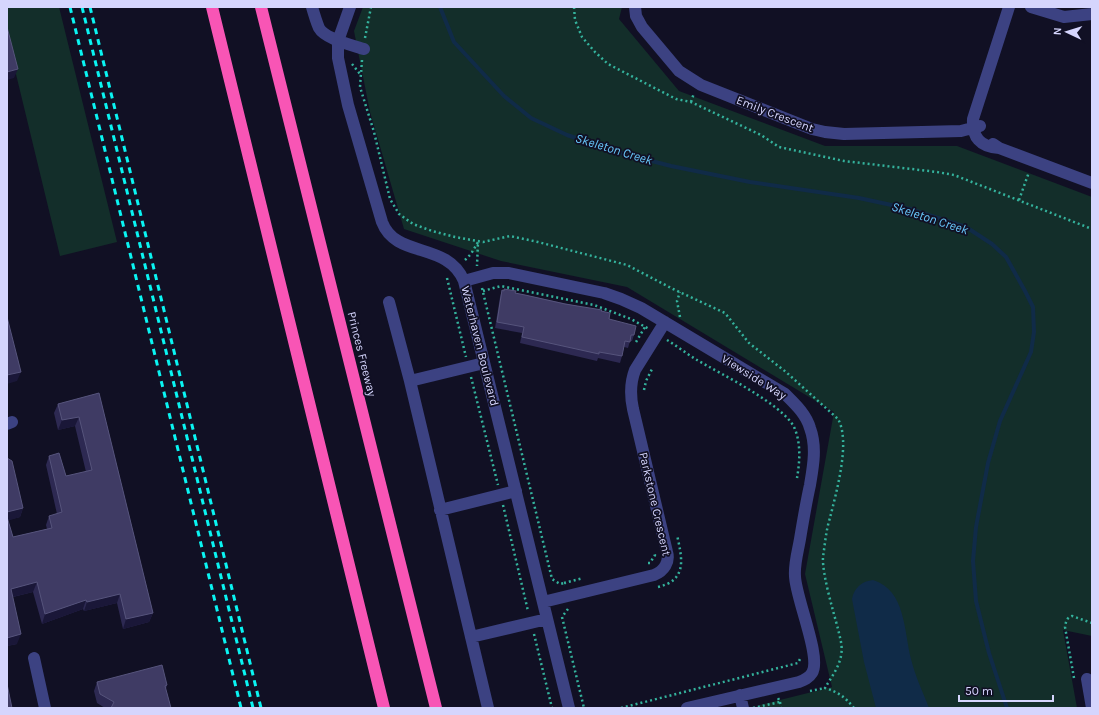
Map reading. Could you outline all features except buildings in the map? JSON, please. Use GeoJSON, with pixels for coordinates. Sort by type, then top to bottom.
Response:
{"type":"FeatureCollection","features":[{"type":"Feature","properties":{"kind":"highway"},"geometry":{"type":"LineString","coordinates":[[212,7],[384,708]]}},
{"type":"Feature","properties":{"kind":"highway","name":"Princes Freeway"},"geometry":{"type":"LineString","coordinates":[[261,7],[436,708]]}},
{"type":"Feature","properties":{"kind":"street"},"geometry":{"type":"LineString","coordinates":[[312,7],[319,29],[338,41],[364,49]]}},
{"type":"Feature","properties":{"kind":"street","name":"Waterhaven Boulevard"},"geometry":{"type":"LineString","coordinates":[[350,7],[338,41],[338,58],[348,105],[384,228],[389,235],[397,241],[439,256],[451,262],[457,268],[464,281],[569,708]]}},
{"type":"Feature","properties":{"kind":"street","name":"Emily Crescent"},"geometry":{"type":"LineString","coordinates":[[636,7],[636,16],[642,27],[679,72],[701,85],[812,129],[844,134],[962,131],[976,128]]}},
{"type":"Feature","properties":{"kind":"street"},"geometry":{"type":"LineString","coordinates":[[1009,7],[978,106],[976,128],[999,148],[1092,183]]}},
{"type":"Feature","properties":{"kind":"street"},"geometry":{"type":"LineString","coordinates":[[1031,7],[1064,17],[1092,13]]}},
{"type":"Feature","properties":{"kind":"street","name":"Viewside Way"},"geometry":{"type":"LineString","coordinates":[[464,281],[493,272],[509,273],[594,290],[631,303],[785,394],[805,417],[813,437],[814,464],[796,557],[794,577],[815,663],[812,674],[799,682],[687,708]]}},
{"type":"Feature","properties":{"kind":"street"},"geometry":{"type":"LineString","coordinates":[[389,302],[410,381],[488,708]]}},
{"type":"Feature","properties":{"kind":"street","name":"Parkstone Crescent"},"geometry":{"type":"LineString","coordinates":[[543,602],[654,575],[662,570],[667,563],[668,557],[632,409],[631,392],[631,385],[635,370],[665,322]]}},
{"type":"Feature","properties":{"kind":"street"},"geometry":{"type":"LineString","coordinates":[[410,381],[484,362]]}},
{"type":"Feature","properties":{"kind":"street"},"geometry":{"type":"LineString","coordinates":[[440,510],[516,492]]}},
{"type":"Feature","properties":{"kind":"street"},"geometry":{"type":"LineString","coordinates":[[471,637],[547,619]]}},
{"type":"Feature","properties":{"kind":"street"},"geometry":{"type":"LineString","coordinates":[[34,658],[45,708]]}},
{"type":"Feature","properties":{"kind":"street"},"geometry":{"type":"LineString","coordinates":[[1087,679],[1092,708]]}},
{"type":"Feature","properties":{"kind":"street"},"geometry":{"type":"LineString","coordinates":[[740,695],[743,708]]}},
{"type":"Feature","properties":{"kind":"path"},"geometry":{"type":"LineString","coordinates":[[1018,200],[1034,160]]}},
{"type":"Feature","properties":{"kind":"path"},"geometry":{"type":"LineString","coordinates":[[457,268],[471,254],[478,242],[478,277],[483,291],[552,579],[560,584],[588,577]]}},
{"type":"Feature","properties":{"kind":"path"},"geometry":{"type":"LineString","coordinates":[[634,346],[645,327]]}},
{"type":"Feature","properties":{"kind":"path"},"geometry":{"type":"LineString","coordinates":[[797,479],[800,464],[798,440]]}},
{"type":"Feature","properties":{"kind":"path"},"geometry":{"type":"LineString","coordinates":[[642,564],[650,562],[655,555],[653,547]]}},
{"type":"Feature","properties":{"kind":"path"},"geometry":{"type":"LineString","coordinates":[[564,583],[570,609],[567,610],[562,617],[584,708]]}},
{"type":"Feature","properties":{"kind":"path"},"geometry":{"type":"LineString","coordinates":[[1074,678],[1066,621],[1072,616],[1092,623]]}},
{"type":"Feature","properties":{"kind":"path"},"geometry":{"type":"LineString","coordinates":[[621,708],[798,663],[802,655]]}},
{"type":"Feature","properties":{"kind":"path"},"geometry":{"type":"LineString","coordinates":[[778,698],[782,708]]}},
{"type":"Feature","properties":{"kind":"path"},"geometry":{"type":"LineString","coordinates":[[753,708],[780,702]]}},
{"type":"Feature","properties":{"kind":"green space"},"geometry":{"type":"Polygon","coordinates":[[[7,7],[59,7],[117,242],[60,256],[7,37],[7,7]]]}},
{"type":"Feature","properties":{"kind":"green space"},"geometry":{"type":"Polygon","coordinates":[[[363,7],[622,7],[619,19],[679,91],[825,146],[957,146],[1092,197],[1092,636],[1063,630],[1077,708],[758,708],[760,705],[832,687],[805,574],[834,412],[627,287],[501,261],[404,229],[370,112],[354,31],[363,7]]]}},
{"type":"Feature","properties":{"kind":"water"},"geometry":{"type":"Polygon","coordinates":[[[873,580],[884,585],[898,602],[905,625],[913,665],[929,708],[876,708],[864,662],[852,599],[859,586],[865,582],[873,580]]]}},
{"type":"Feature","properties":{"kind":"waterway","name":"Skeleton Creek"},"geometry":{"type":"LineString","coordinates":[[440,7],[454,42],[504,96],[531,118],[567,135],[617,152],[671,166],[750,182],[859,198],[910,209],[966,227],[992,244],[1006,257],[1033,307],[1034,332],[1031,352],[1000,421],[988,463],[976,527],[973,561],[976,601],[989,653],[1007,708]]}},
{"type":"Feature","properties":{"kind":"railway"},"geometry":{"type":"LineString","coordinates":[[70,7],[241,708]]}},
{"type":"Feature","properties":{"kind":"railway"},"geometry":{"type":"LineString","coordinates":[[82,7],[253,708]]}},
{"type":"Feature","properties":{"kind":"railway"},"geometry":{"type":"LineString","coordinates":[[90,7],[261,708]]}}]}
